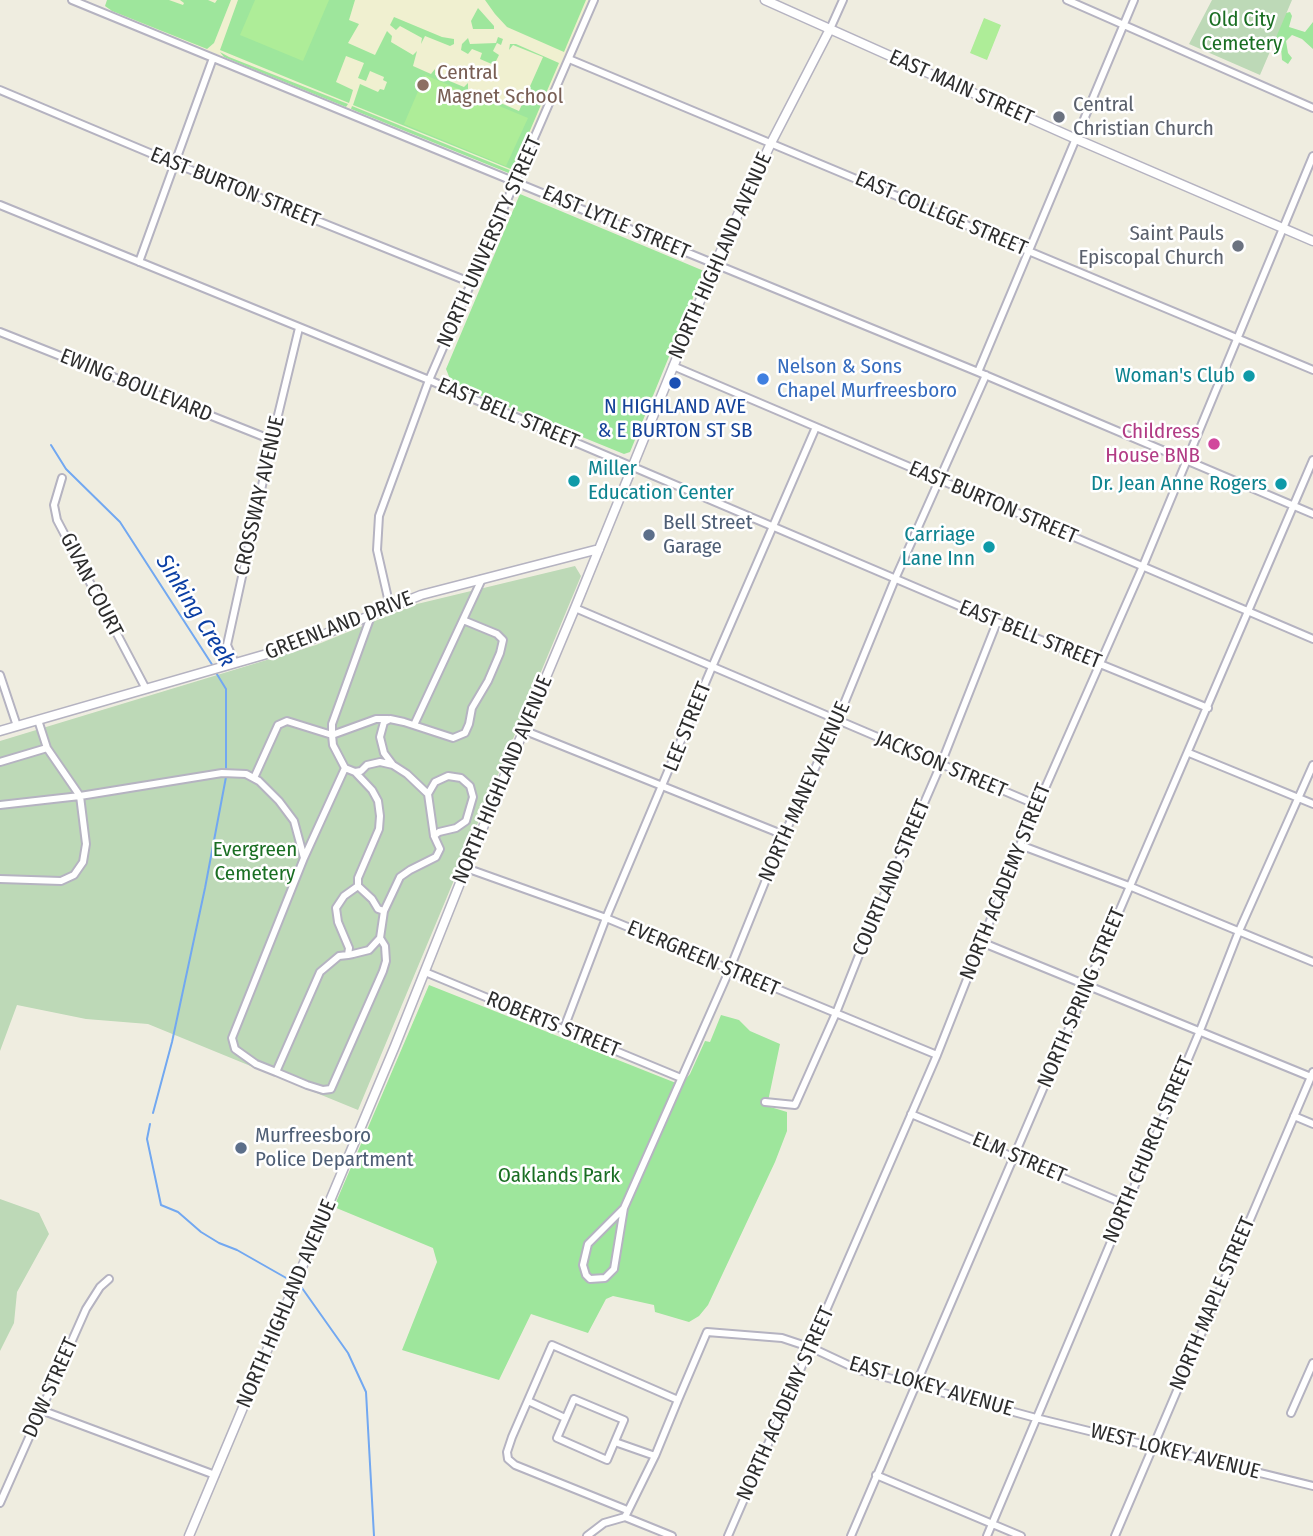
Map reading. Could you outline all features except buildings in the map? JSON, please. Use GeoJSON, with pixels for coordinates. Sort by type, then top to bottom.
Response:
{"type":"FeatureCollection","features":[{"type":"Feature","properties":{"kind":"street","name":"EAST LYTLE STREET"},"geometry":{"type":"LineString","coordinates":[[72,0],[986,375],[1313,514]]}},
{"type":"Feature","properties":{"kind":"street"},"geometry":{"type":"LineString","coordinates":[[95,9],[99,0]]}},
{"type":"Feature","properties":{"kind":"street","name":"NORTH UNIVERSITY STREET"},"geometry":{"type":"LineString","coordinates":[[390,607],[377,550],[379,516],[429,380],[594,0]]}},
{"type":"Feature","properties":{"kind":"street","name":"EAST MAIN STREET"},"geometry":{"type":"LineString","coordinates":[[765,0],[1313,241]]}},
{"type":"Feature","properties":{"kind":"street"},"geometry":{"type":"LineString","coordinates":[[830,29],[843,0]]}},
{"type":"Feature","properties":{"kind":"street"},"geometry":{"type":"LineString","coordinates":[[1067,0],[1313,108]]}},
{"type":"Feature","properties":{"kind":"street"},"geometry":{"type":"LineString","coordinates":[[978,372],[1134,0]]}},
{"type":"Feature","properties":{"kind":"street","name":"NORTH HIGHLAND AVENUE"},"geometry":{"type":"LineString","coordinates":[[189,1536],[425,972],[715,264],[771,143],[830,29]]}},
{"type":"Feature","properties":{"kind":"street"},"geometry":{"type":"LineString","coordinates":[[139,262],[213,58]]}},
{"type":"Feature","properties":{"kind":"street","name":"EAST COLLEGE STREET"},"geometry":{"type":"LineString","coordinates":[[569,59],[1313,370]]}},
{"type":"Feature","properties":{"kind":"street","name":"EAST BURTON STREET"},"geometry":{"type":"LineString","coordinates":[[0,90],[472,283]]}},
{"type":"Feature","properties":{"kind":"street","name":"NORTH ACADEMY STREET"},"geometry":{"type":"LineString","coordinates":[[727,1536],[812,1348],[937,1055],[1020,845],[1143,566],[1313,156]]}},
{"type":"Feature","properties":{"kind":"street","name":"EAST BELL STREET"},"geometry":{"type":"LineString","coordinates":[[0,205],[429,380],[997,622],[1208,708]]}},
{"type":"Feature","properties":{"kind":"street","name":"CROSSWAY AVENUE"},"geometry":{"type":"LineString","coordinates":[[235,663],[227,645],[299,328]]}},
{"type":"Feature","properties":{"kind":"street","name":"EWING BOULEVARD"},"geometry":{"type":"LineString","coordinates":[[0,332],[272,440]]}},
{"type":"Feature","properties":{"kind":"street","name":"EAST BURTON STREET"},"geometry":{"type":"LineString","coordinates":[[673,366],[1313,639]]}},
{"type":"Feature","properties":{"kind":"street","name":"NORTH MANEY AVENUE"},"geometry":{"type":"LineString","coordinates":[[624,1208],[729,971],[784,835],[837,721],[895,579],[986,375]]}},
{"type":"Feature","properties":{"kind":"street","name":"LEE STREET"},"geometry":{"type":"LineString","coordinates":[[564,1028],[712,667],[816,427]]}},
{"type":"Feature","properties":{"kind":"street","name":"NORTH SPRING STREET"},"geometry":{"type":"LineString","coordinates":[[850,1536],[1313,460]]}},
{"type":"Feature","properties":{"kind":"street","name":"GIVAN COURT"},"geometry":{"type":"LineString","coordinates":[[62,478],[54,505],[57,520],[146,689]]}},
{"type":"Feature","properties":{"kind":"street","name":"GREENLAND DRIVE"},"geometry":{"type":"LineString","coordinates":[[0,731],[298,645],[421,595],[599,549]]}},
{"type":"Feature","properties":{"kind":"street"},"geometry":{"type":"LineString","coordinates":[[414,725],[482,579]]}},
{"type":"Feature","properties":{"kind":"street","name":"JACKSON STREET"},"geometry":{"type":"LineString","coordinates":[[575,608],[1037,805]]}},
{"type":"Feature","properties":{"kind":"street"},"geometry":{"type":"LineString","coordinates":[[371,616],[332,724],[332,735],[333,745],[345,768],[355,772],[372,790],[378,801],[379,829],[358,878],[358,886],[372,898],[378,909],[384,911]]}},
{"type":"Feature","properties":{"kind":"street"},"geometry":{"type":"LineString","coordinates":[[254,778],[278,724],[287,721],[332,735],[376,719],[390,719],[453,738],[465,733],[472,708],[488,681],[503,640],[498,634],[463,620]]}},
{"type":"Feature","properties":{"kind":"street","name":"COURTLAND STREET"},"geometry":{"type":"LineString","coordinates":[[765,1102],[794,1105],[942,764],[997,622]]}},
{"type":"Feature","properties":{"kind":"street"},"geometry":{"type":"LineString","coordinates":[[0,675],[17,726]]}},
{"type":"Feature","properties":{"kind":"street"},"geometry":{"type":"LineString","coordinates":[[390,719],[384,722],[380,737],[384,753],[393,765]]}},
{"type":"Feature","properties":{"kind":"street"},"geometry":{"type":"LineString","coordinates":[[0,878],[61,881],[74,874],[83,862],[86,844],[80,796],[47,748],[38,720]]}},
{"type":"Feature","properties":{"kind":"street"},"geometry":{"type":"LineString","coordinates":[[523,730],[784,835]]}},
{"type":"Feature","properties":{"kind":"street"},"geometry":{"type":"LineString","coordinates":[[0,762],[47,748]]}},
{"type":"Feature","properties":{"kind":"street"},"geometry":{"type":"LineString","coordinates":[[380,762],[384,753]]}},
{"type":"Feature","properties":{"kind":"street"},"geometry":{"type":"LineString","coordinates":[[1189,753],[1313,804]]}},
{"type":"Feature","properties":{"kind":"street"},"geometry":{"type":"LineString","coordinates":[[276,1072],[320,972],[339,956],[369,950],[380,938],[384,911],[400,877],[436,857],[440,849],[435,836],[428,794],[407,774],[393,765],[380,762],[355,772]]}},
{"type":"Feature","properties":{"kind":"street","name":"NORTH CHURCH STREET"},"geometry":{"type":"LineString","coordinates":[[987,1536],[1239,931],[1313,765]]}},
{"type":"Feature","properties":{"kind":"street"},"geometry":{"type":"LineString","coordinates":[[345,768],[304,858],[232,1038],[235,1049],[245,1058],[276,1072],[323,1090],[331,1089],[383,971],[386,961],[385,946],[380,938]]}},
{"type":"Feature","properties":{"kind":"street"},"geometry":{"type":"LineString","coordinates":[[0,804],[80,796],[226,773],[246,774],[259,780],[294,821],[304,858]]}},
{"type":"Feature","properties":{"kind":"street"},"geometry":{"type":"LineString","coordinates":[[428,794],[435,782],[448,776],[461,778],[470,786],[473,797],[466,821],[435,836]]}},
{"type":"Feature","properties":{"kind":"street"},"geometry":{"type":"LineString","coordinates":[[1020,845],[1313,961]]}},
{"type":"Feature","properties":{"kind":"street","name":"EVERGREEN STREET"},"geometry":{"type":"LineString","coordinates":[[466,868],[607,918],[729,971],[937,1055]]}},
{"type":"Feature","properties":{"kind":"street"},"geometry":{"type":"LineString","coordinates":[[348,955],[349,948],[338,922],[337,908],[344,896],[358,886]]}},
{"type":"Feature","properties":{"kind":"street"},"geometry":{"type":"LineString","coordinates":[[981,942],[1199,1032],[1312,1074]]}},
{"type":"Feature","properties":{"kind":"street","name":"ROBERTS STREET"},"geometry":{"type":"LineString","coordinates":[[425,972],[681,1078]]}},
{"type":"Feature","properties":{"kind":"street","name":"NORTH MAPLE STREET"},"geometry":{"type":"LineString","coordinates":[[1115,1536],[1312,1074]]}},
{"type":"Feature","properties":{"kind":"street","name":"ELM STREET"},"geometry":{"type":"LineString","coordinates":[[911,1114],[1125,1204]]}},
{"type":"Feature","properties":{"kind":"street"},"geometry":{"type":"LineString","coordinates":[[1294,1116],[1313,1124]]}},
{"type":"Feature","properties":{"kind":"street"},"geometry":{"type":"LineString","coordinates":[[624,1208],[614,1269],[605,1278],[590,1279],[584,1273],[583,1265],[588,1244],[624,1208]]}},
{"type":"Feature","properties":{"kind":"street","name":"DOW STREET"},"geometry":{"type":"LineString","coordinates":[[0,1503],[86,1309],[100,1287],[109,1279]]}},
{"type":"Feature","properties":{"kind":"street","name":"EAST LOKEY AVENUE"},"geometry":{"type":"LineString","coordinates":[[678,1400],[707,1332],[782,1338],[812,1348],[859,1370],[1036,1418]]}},
{"type":"Feature","properties":{"kind":"street"},"geometry":{"type":"LineString","coordinates":[[587,1536],[604,1522],[626,1514],[655,1456],[678,1400],[552,1345],[507,1452],[508,1459],[515,1465],[626,1514],[672,1536]]}},
{"type":"Feature","properties":{"kind":"street"},"geometry":{"type":"LineString","coordinates":[[1291,1413],[1313,1363]]}},
{"type":"Feature","properties":{"kind":"street"},"geometry":{"type":"LineString","coordinates":[[574,1399],[624,1420],[615,1442],[607,1460],[557,1438],[574,1399]]}},
{"type":"Feature","properties":{"kind":"street"},"geometry":{"type":"LineString","coordinates":[[528,1401],[565,1418]]}},
{"type":"Feature","properties":{"kind":"street"},"geometry":{"type":"LineString","coordinates":[[41,1410],[215,1475]]}},
{"type":"Feature","properties":{"kind":"street","name":"WEST LOKEY AVENUE"},"geometry":{"type":"LineString","coordinates":[[1036,1418],[1313,1486]]}},
{"type":"Feature","properties":{"kind":"street"},"geometry":{"type":"LineString","coordinates":[[615,1442],[655,1456]]}},
{"type":"Feature","properties":{"kind":"street"},"geometry":{"type":"LineString","coordinates":[[876,1475],[1021,1536]]}},
{"type":"Feature","properties":{"kind":"shaded area","name":"Central Magnet School"},"geometry":{"type":"Polygon","coordinates":[[[107,0],[590,0],[518,168],[511,174],[112,11],[105,6],[107,0]]]}},
{"type":"Feature","properties":{"kind":"green space"},"geometry":{"type":"Polygon","coordinates":[[[107,0],[169,0],[183,5],[180,0],[208,0],[215,3],[217,0],[231,0],[214,43],[207,49],[112,11],[105,6],[107,0]]]}},
{"type":"Feature","properties":{"kind":"green space"},"geometry":{"type":"Polygon","coordinates":[[[238,0],[355,0],[349,20],[359,24],[348,43],[375,55],[387,31],[392,36],[391,42],[413,55],[417,51],[413,66],[431,74],[435,69],[435,75],[464,87],[468,83],[468,89],[491,99],[494,94],[497,95],[496,101],[519,111],[543,57],[513,45],[509,50],[510,44],[516,44],[559,63],[513,170],[353,105],[360,84],[378,92],[380,89],[384,90],[387,82],[383,80],[384,77],[370,71],[366,81],[358,78],[364,63],[346,56],[336,82],[353,90],[349,103],[220,50],[238,0]]]}},
{"type":"Feature","properties":{"kind":"green space"},"geometry":{"type":"Polygon","coordinates":[[[255,0],[329,0],[303,61],[240,35],[255,0]]]}},
{"type":"Feature","properties":{"kind":"green space"},"geometry":{"type":"Polygon","coordinates":[[[485,0],[586,0],[564,52],[507,27],[485,0]]]}},
{"type":"Feature","properties":{"kind":"green space","name":"Old City Cemetery"},"geometry":{"type":"Polygon","coordinates":[[[1212,0],[1292,0],[1260,75],[1189,44],[1212,0]]]}},
{"type":"Feature","properties":{"kind":"green space"},"geometry":{"type":"Polygon","coordinates":[[[478,8],[494,29],[473,29],[471,21],[478,8]]]}},
{"type":"Feature","properties":{"kind":"green space"},"geometry":{"type":"Polygon","coordinates":[[[1290,12],[1292,16],[1289,27],[1305,32],[1313,22],[1313,49],[1302,39],[1292,35],[1286,41],[1288,53],[1292,58],[1288,64],[1282,60],[1281,48],[1273,38],[1282,14],[1290,12]]]}},
{"type":"Feature","properties":{"kind":"green space"},"geometry":{"type":"Polygon","coordinates":[[[394,17],[442,37],[454,39],[454,44],[450,46],[425,36],[421,44],[422,38],[400,26],[396,30],[390,25],[394,17]]]}},
{"type":"Feature","properties":{"kind":"green space"},"geometry":{"type":"Polygon","coordinates":[[[984,18],[1001,25],[987,60],[970,53],[984,18]]]}},
{"type":"Feature","properties":{"kind":"green space"},"geometry":{"type":"Polygon","coordinates":[[[498,37],[503,39],[501,45],[497,43],[493,51],[499,55],[494,65],[480,59],[482,53],[472,49],[468,54],[461,50],[462,44],[468,38],[470,44],[496,43],[498,37]]]}},
{"type":"Feature","properties":{"kind":"green space"},"geometry":{"type":"Polygon","coordinates":[[[220,52],[348,104],[346,107],[224,57],[220,52]]]}},
{"type":"Feature","properties":{"kind":"green space"},"geometry":{"type":"Polygon","coordinates":[[[425,75],[528,118],[506,166],[404,124],[425,75]]]}},
{"type":"Feature","properties":{"kind":"green space"},"geometry":{"type":"Polygon","coordinates":[[[352,106],[512,171],[511,174],[351,109],[352,106]]]}},
{"type":"Feature","properties":{"kind":"green space"},"geometry":{"type":"Polygon","coordinates":[[[520,194],[704,271],[630,452],[624,454],[452,384],[446,369],[520,194]]]}},
{"type":"Feature","properties":{"kind":"green space","name":"Evergreen Cemetery"},"geometry":{"type":"Polygon","coordinates":[[[575,566],[581,576],[358,1110],[148,1024],[86,1019],[17,1005],[0,1051],[0,741],[316,645],[417,604],[575,566]]]}},
{"type":"Feature","properties":{"kind":"green space","name":"Oaklands Park"},"geometry":{"type":"Polygon","coordinates":[[[429,985],[681,1085],[690,1074],[705,1041],[710,1042],[721,1015],[739,1020],[750,1031],[780,1044],[767,1106],[787,1112],[787,1131],[708,1305],[699,1316],[689,1322],[655,1312],[654,1305],[613,1296],[606,1299],[588,1333],[531,1314],[499,1380],[402,1350],[437,1262],[433,1248],[334,1207],[429,985]]]}},
{"type":"Feature","properties":{"kind":"green space"},"geometry":{"type":"Polygon","coordinates":[[[0,1199],[39,1213],[49,1234],[17,1292],[14,1323],[0,1351],[0,1199]]]}},
{"type":"Feature","properties":{"kind":"waterway","name":"Sinking Creek"},"geometry":{"type":"LineString","coordinates":[[51,445],[66,469],[120,522],[213,666]]}},
{"type":"Feature","properties":{"kind":"waterway","name":"Sinking Creek"},"geometry":{"type":"LineString","coordinates":[[215,671],[226,689],[226,771]]}},
{"type":"Feature","properties":{"kind":"waterway","name":"Sinking Creek"},"geometry":{"type":"LineString","coordinates":[[153,1113],[172,1042],[226,777]]}},
{"type":"Feature","properties":{"kind":"waterway","name":"Sinking Creek"},"geometry":{"type":"LineString","coordinates":[[150,1124],[147,1139],[161,1205],[178,1212],[219,1243],[237,1250],[288,1279]]}},
{"type":"Feature","properties":{"kind":"waterway","name":"Sinking Creek"},"geometry":{"type":"LineString","coordinates":[[302,1288],[348,1353],[366,1392],[374,1536]]}},
{"type":"Feature","properties":{"kind":"place","name":"Central Magnet School"},"geometry":{"type":"Point","coordinates":[423,85]}},
{"type":"Feature","properties":{"kind":"place","name":"Central Christian Church"},"geometry":{"type":"Point","coordinates":[1059,117]}},
{"type":"Feature","properties":{"kind":"place","name":"Saint Pauls Episcopal Church"},"geometry":{"type":"Point","coordinates":[1238,246]}},
{"type":"Feature","properties":{"kind":"place","name":"Woman's Club"},"geometry":{"type":"Point","coordinates":[1249,376]}},
{"type":"Feature","properties":{"kind":"place","name":"Nelson & Sons Chapel Murfreesboro"},"geometry":{"type":"Point","coordinates":[763,379]}},
{"type":"Feature","properties":{"kind":"place","name":"N HIGHLAND AVE & E BURTON ST SB"},"geometry":{"type":"Point","coordinates":[675,383]}},
{"type":"Feature","properties":{"kind":"place","name":"Childress House BNB"},"geometry":{"type":"Point","coordinates":[1214,444]}},
{"type":"Feature","properties":{"kind":"place","name":"Miller Education Center"},"geometry":{"type":"Point","coordinates":[574,481]}},
{"type":"Feature","properties":{"kind":"place","name":"Dr. Jean Anne Rogers"},"geometry":{"type":"Point","coordinates":[1281,484]}},
{"type":"Feature","properties":{"kind":"place","name":"Bell Street Garage"},"geometry":{"type":"Point","coordinates":[649,535]}},
{"type":"Feature","properties":{"kind":"place","name":"Carriage Lane Inn"},"geometry":{"type":"Point","coordinates":[989,547]}},
{"type":"Feature","properties":{"kind":"place","name":"Murfreesboro Police Department"},"geometry":{"type":"Point","coordinates":[241,1148]}}]}
